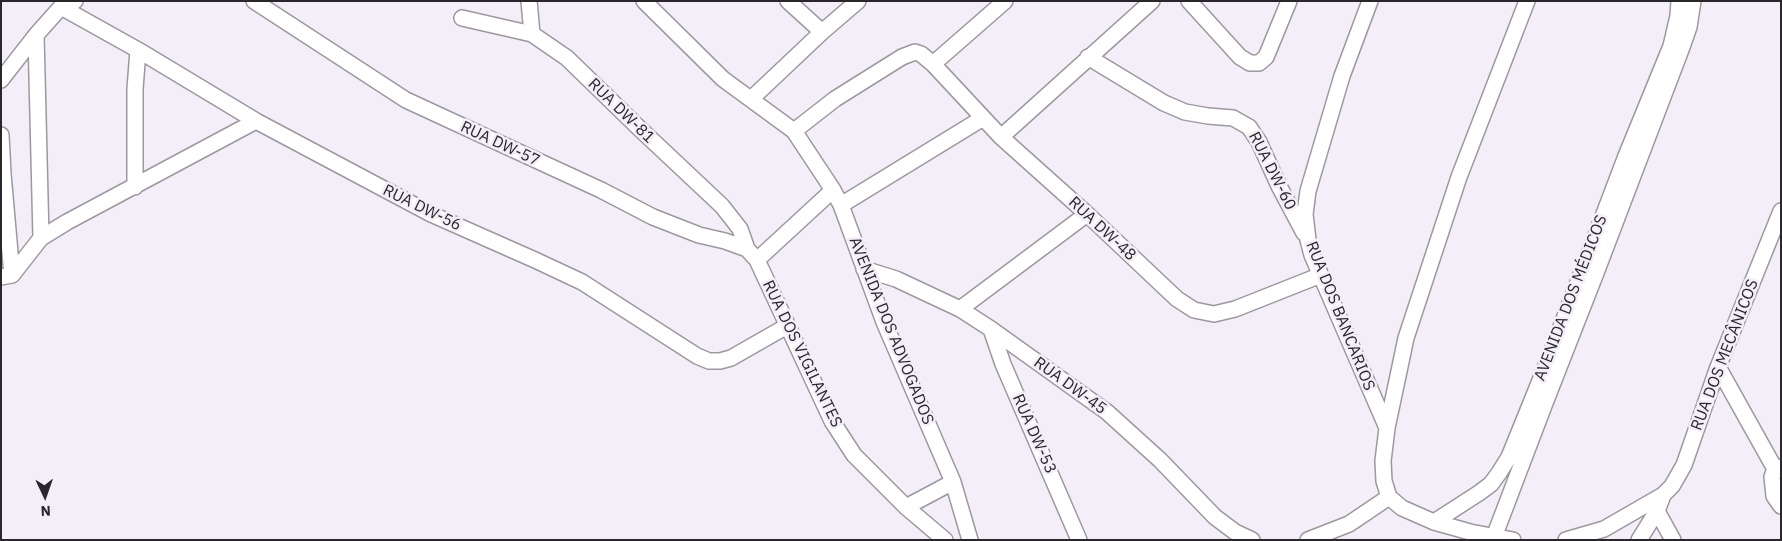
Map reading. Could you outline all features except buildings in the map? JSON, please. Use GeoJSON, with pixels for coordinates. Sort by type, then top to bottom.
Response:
{"type":"FeatureCollection","features":[{"type":"Feature","properties":{"kind":"street","name":"RUA DW-57"},"geometry":{"type":"LineString","coordinates":[[254,1],[406,100],[600,190],[653,217],[699,235],[725,241],[752,255]]}},
{"type":"Feature","properties":{"kind":"street"},"geometry":{"type":"LineString","coordinates":[[529,1],[532,34]]}},
{"type":"Feature","properties":{"kind":"street","name":"AVENIDA DOS ADVOGADOS"},"geometry":{"type":"LineString","coordinates":[[644,1],[723,79],[794,131],[833,190],[842,205],[884,322],[954,482],[970,540]]}},
{"type":"Feature","properties":{"kind":"street"},"geometry":{"type":"LineString","coordinates":[[788,1],[822,32]]}},
{"type":"Feature","properties":{"kind":"street"},"geometry":{"type":"LineString","coordinates":[[751,99],[858,1]]}},
{"type":"Feature","properties":{"kind":"street"},"geometry":{"type":"LineString","coordinates":[[933,64],[1005,1]]}},
{"type":"Feature","properties":{"kind":"street"},"geometry":{"type":"LineString","coordinates":[[1001,137],[1152,1]]}},
{"type":"Feature","properties":{"kind":"street"},"geometry":{"type":"LineString","coordinates":[[1188,1],[1240,57],[1250,64],[1258,63],[1266,58],[1289,1]]}},
{"type":"Feature","properties":{"kind":"street","name":"RUA DOS BANCARIOS"},"geometry":{"type":"LineString","coordinates":[[1370,1],[1342,76],[1308,191],[1305,214],[1312,255],[1387,428]]}},
{"type":"Feature","properties":{"kind":"street"},"geometry":{"type":"LineString","coordinates":[[1514,540],[1434,522],[1402,508],[1389,497],[1384,482],[1383,462],[1387,428],[1406,338],[1459,177],[1527,1]]}},
{"type":"Feature","properties":{"kind":"street","name":"AVENIDA DOS MÉDICOS"},"geometry":{"type":"LineString","coordinates":[[1677,46],[1676,24],[1679,1]]}},
{"type":"Feature","properties":{"kind":"street","name":"AVENIDA DOS MÉDICOS"},"geometry":{"type":"LineString","coordinates":[[1494,537],[1539,400],[1590,271],[1626,156],[1677,46],[1689,27],[1693,1]]}},
{"type":"Feature","properties":{"kind":"street"},"geometry":{"type":"LineString","coordinates":[[1,80],[36,35],[68,4]]}},
{"type":"Feature","properties":{"kind":"street","name":"RUA DW-56"},"geometry":{"type":"LineString","coordinates":[[68,4],[138,50],[256,121],[431,214],[582,282],[697,356],[709,361],[731,358],[787,326]]}},
{"type":"Feature","properties":{"kind":"street","name":"RUA DW-81"},"geometry":{"type":"LineString","coordinates":[[462,18],[532,34],[567,58],[722,206],[740,229],[752,255]]}},
{"type":"Feature","properties":{"kind":"street"},"geometry":{"type":"LineString","coordinates":[[36,35],[41,238]]}},
{"type":"Feature","properties":{"kind":"street"},"geometry":{"type":"LineString","coordinates":[[135,187],[135,89],[138,50]]}},
{"type":"Feature","properties":{"kind":"street","name":"RUA DW-48"},"geometry":{"type":"LineString","coordinates":[[794,131],[835,99],[902,57],[915,52],[922,54],[933,64],[1001,137],[1087,214],[1177,299],[1194,310],[1214,314],[1235,309],[1321,275]]}},
{"type":"Feature","properties":{"kind":"street","name":"RUA DW-60"},"geometry":{"type":"LineString","coordinates":[[1088,57],[1164,103],[1185,112],[1234,118],[1249,127],[1259,142],[1279,186],[1308,240]]}},
{"type":"Feature","properties":{"kind":"street"},"geometry":{"type":"LineString","coordinates":[[842,205],[983,118]]}},
{"type":"Feature","properties":{"kind":"street"},"geometry":{"type":"LineString","coordinates":[[7,276],[41,238],[67,222],[256,121]]}},
{"type":"Feature","properties":{"kind":"street"},"geometry":{"type":"LineString","coordinates":[[1,135],[7,276]]}},
{"type":"Feature","properties":{"kind":"street","name":"RUA DOS VIGILANTES"},"geometry":{"type":"LineString","coordinates":[[833,190],[752,255],[832,421],[854,455],[906,507],[946,540]]}},
{"type":"Feature","properties":{"kind":"street","name":"RUA DOS MECÂNICOS"},"geometry":{"type":"LineString","coordinates":[[1663,495],[1672,486],[1684,465],[1718,367],[1781,211]]}},
{"type":"Feature","properties":{"kind":"street"},"geometry":{"type":"LineString","coordinates":[[960,309],[1087,214]]}},
{"type":"Feature","properties":{"kind":"street","name":"RUA DW-45"},"geometry":{"type":"LineString","coordinates":[[864,269],[896,280],[960,309],[991,328],[1107,412],[1160,460],[1215,517],[1235,532],[1252,540]]}},
{"type":"Feature","properties":{"kind":"street","name":"RUA DW-53"},"geometry":{"type":"LineString","coordinates":[[991,328],[1011,381],[1079,540]]}},
{"type":"Feature","properties":{"kind":"street"},"geometry":{"type":"LineString","coordinates":[[1718,367],[1778,468],[1772,478],[1772,487],[1774,496],[1781,506]]}},
{"type":"Feature","properties":{"kind":"street","name":"AVENIDA DOS MÉDICOS"},"geometry":{"type":"LineString","coordinates":[[1434,522],[1479,493],[1500,474],[1539,400]]}},
{"type":"Feature","properties":{"kind":"street"},"geometry":{"type":"LineString","coordinates":[[906,507],[954,482]]}},
{"type":"Feature","properties":{"kind":"street"},"geometry":{"type":"LineString","coordinates":[[1640,540],[1658,511],[1663,495]]}},
{"type":"Feature","properties":{"kind":"street"},"geometry":{"type":"LineString","coordinates":[[1566,540],[1604,529],[1663,495]]}},
{"type":"Feature","properties":{"kind":"street"},"geometry":{"type":"LineString","coordinates":[[1308,540],[1349,524],[1389,497]]}},
{"type":"Feature","properties":{"kind":"street"},"geometry":{"type":"LineString","coordinates":[[1658,511],[1673,540]]}}]}
